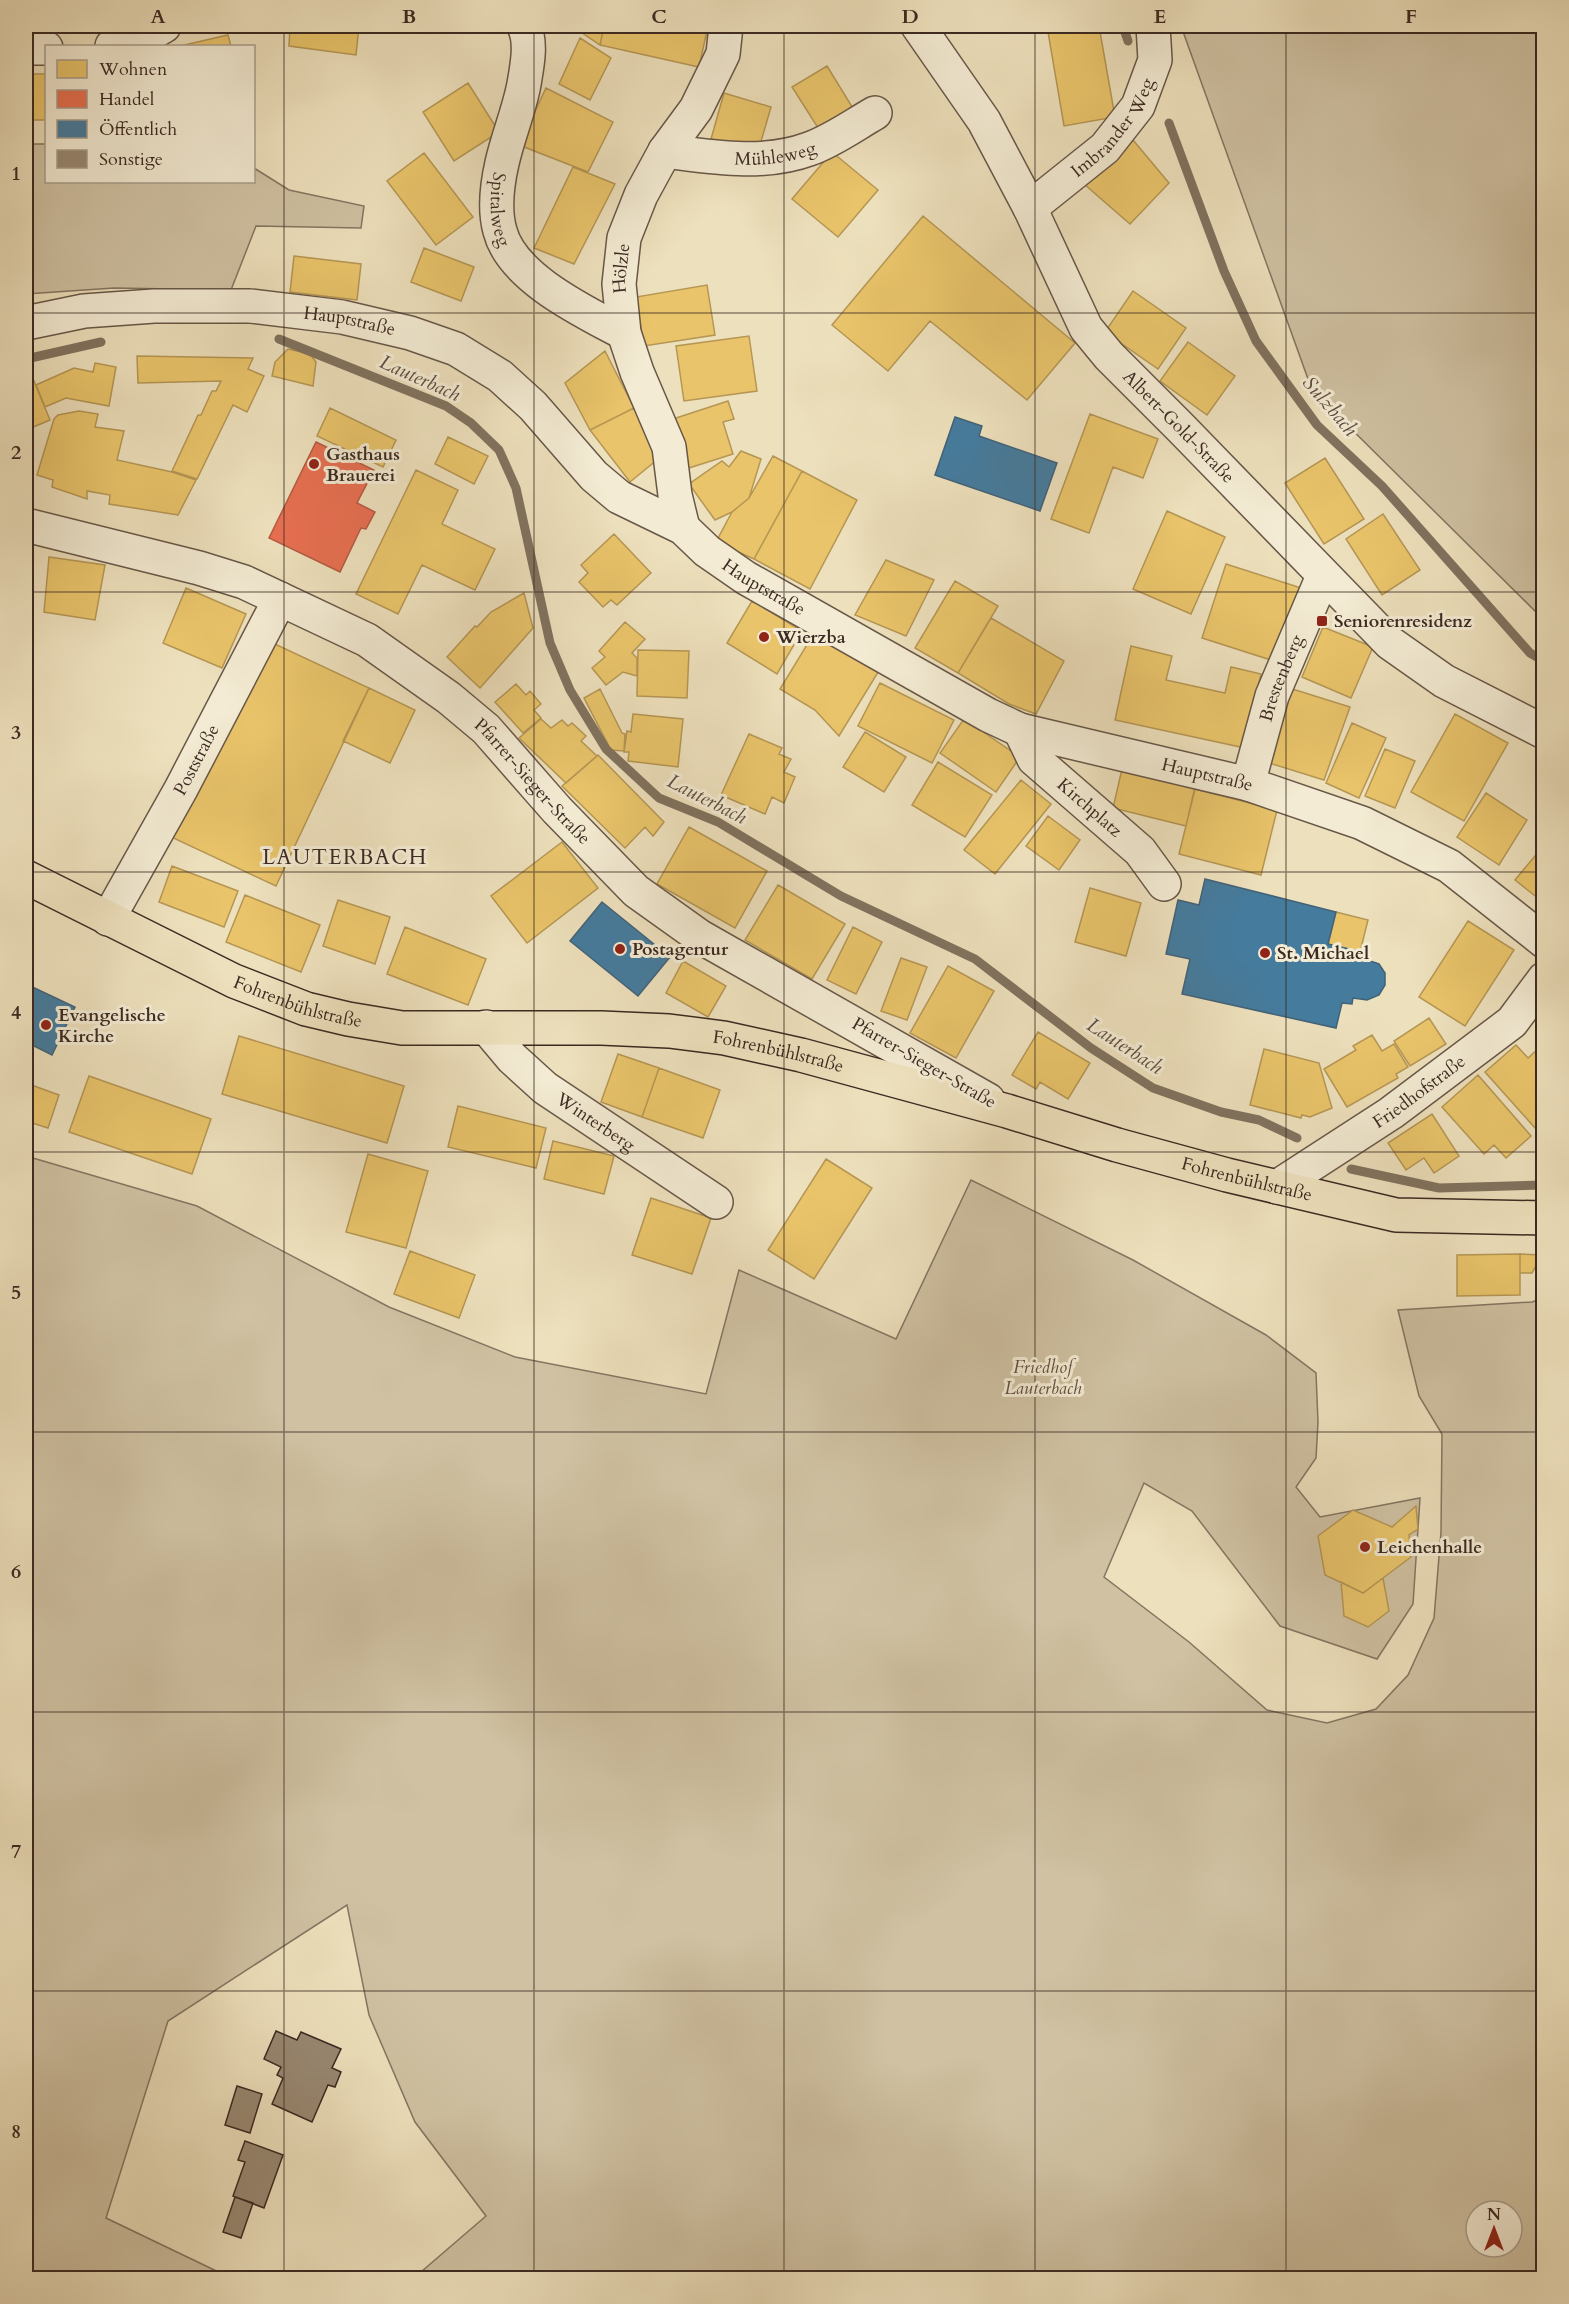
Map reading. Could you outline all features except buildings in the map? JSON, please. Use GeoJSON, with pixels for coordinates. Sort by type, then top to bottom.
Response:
{"type":"FeatureCollection","features":[{"type":"Feature","properties":{"kind":"main road","name":"Fohrenbühlstraße"},"geometry":{"type":"LineString","coordinates":[[26,877],[234,981],[306,1008],[348,1019],[402,1028],[486,1027],[669,1031],[724,1038],[801,1054],[1007,1111],[1117,1145],[1277,1187],[1396,1215],[1544,1218]]}},
{"type":"Feature","properties":{"kind":"street"},"geometry":{"type":"LineString","coordinates":[[117,45],[140,40],[164,26]]}},
{"type":"Feature","properties":{"kind":"street","name":"Spitalweg"},"geometry":{"type":"LineString","coordinates":[[524,26],[529,59],[521,100],[502,164],[496,202],[500,232],[513,256],[538,281],[562,299],[624,333]]}},
{"type":"Feature","properties":{"kind":"street","name":"Hölzle"},"geometry":{"type":"LineString","coordinates":[[683,528],[675,495],[669,447],[637,372],[624,333],[619,284],[624,238],[641,195],[666,151],[701,100],[723,54],[726,26]]}},
{"type":"Feature","properties":{"kind":"street","name":"Albert-Gold-Straße"},"geometry":{"type":"LineString","coordinates":[[918,26],[984,121],[1030,208],[1086,328],[1109,356],[1390,643],[1444,681],[1544,732]]}},
{"type":"Feature","properties":{"kind":"street","name":"Imbrander Weg"},"geometry":{"type":"LineString","coordinates":[[1030,208],[1105,148],[1138,106],[1155,60],[1153,26]]}},
{"type":"Feature","properties":{"kind":"street"},"geometry":{"type":"LineString","coordinates":[[26,48],[45,48]]}},
{"type":"Feature","properties":{"kind":"street","name":"Mühleweg"},"geometry":{"type":"LineString","coordinates":[[666,151],[724,158],[779,157],[810,149],[874,113]]}},
{"type":"Feature","properties":{"kind":"street","name":"Hauptstraße"},"geometry":{"type":"LineString","coordinates":[[26,323],[84,311],[154,306],[250,306],[342,317],[410,333],[456,349],[500,376],[533,406],[594,476],[619,497],[683,528],[707,551],[746,578],[988,715],[1020,730],[1248,784],[1362,824],[1449,866],[1544,941]]}},
{"type":"Feature","properties":{"kind":"street","name":"Pfarrer-Sieger-Straße"},"geometry":{"type":"LineString","coordinates":[[26,525],[199,568],[244,582],[367,640],[456,704],[486,729],[530,776],[557,810],[617,873],[663,912],[699,936],[1007,1111]]}},
{"type":"Feature","properties":{"kind":"street","name":"Brestenberg"},"geometry":{"type":"LineString","coordinates":[[1248,784],[1272,696],[1323,576]]}},
{"type":"Feature","properties":{"kind":"street","name":"Poststraße"},"geometry":{"type":"LineString","coordinates":[[108,919],[181,789],[280,599]]}},
{"type":"Feature","properties":{"kind":"street","name":"Kirchplatz"},"geometry":{"type":"LineString","coordinates":[[1020,730],[1034,759],[1140,851],[1164,884]]}},
{"type":"Feature","properties":{"kind":"street","name":"Friedhofstraße"},"geometry":{"type":"LineString","coordinates":[[1277,1187],[1391,1113],[1512,1022],[1544,979]]}},
{"type":"Feature","properties":{"kind":"street","name":"Winterberg"},"geometry":{"type":"LineString","coordinates":[[486,1027],[512,1058],[545,1088],[716,1202]]}},
{"type":"Feature","properties":{"kind":"green space"},"geometry":{"type":"Polygon","coordinates":[[[1181,26],[1543,26],[1543,619],[1312,390],[1181,26]]]}},
{"type":"Feature","properties":{"kind":"green space"},"geometry":{"type":"Polygon","coordinates":[[[26,144],[45,144],[45,183],[255,183],[255,169],[289,190],[364,206],[361,228],[256,226],[231,290],[114,288],[26,294],[26,144]]]}},
{"type":"Feature","properties":{"kind":"green space","name":"Friedhof Lauterbach"},"geometry":{"type":"Polygon","coordinates":[[[26,1156],[197,1206],[389,1307],[515,1357],[706,1394],[739,1270],[896,1339],[971,1180],[1133,1260],[1266,1335],[1316,1373],[1318,1422],[1316,1458],[1296,1487],[1320,1517],[1420,1498],[1413,1604],[1377,1659],[1280,1626],[1192,1511],[1144,1483],[1104,1577],[1189,1642],[1267,1710],[1327,1723],[1376,1709],[1408,1675],[1434,1618],[1441,1532],[1442,1434],[1419,1396],[1398,1310],[1532,1302],[1543,1298],[1543,2278],[414,2278],[486,2216],[415,2122],[369,2015],[347,1905],[168,2021],[106,2218],[231,2278],[26,2278],[26,1156]]]}},
{"type":"Feature","properties":{"kind":"waterway","name":"Sulzbach"},"geometry":{"type":"LineString","coordinates":[[1123,26],[1128,41]]}},
{"type":"Feature","properties":{"kind":"waterway","name":"Sulzbach"},"geometry":{"type":"LineString","coordinates":[[1169,123],[1224,271],[1256,341],[1317,425],[1382,486],[1530,653],[1544,661]]}},
{"type":"Feature","properties":{"kind":"waterway","name":"Lauterbach"},"geometry":{"type":"LineString","coordinates":[[279,339],[446,406],[471,423],[499,450],[516,488],[550,643],[570,690],[606,749],[659,798],[718,822],[841,896],[975,959],[1091,1048],[1153,1088],[1221,1112],[1259,1120],[1297,1138]]}},
{"type":"Feature","properties":{"kind":"waterway","name":"Lauterbach"},"geometry":{"type":"LineString","coordinates":[[26,359],[101,342]]}},
{"type":"Feature","properties":{"kind":"waterway","name":"Lauterbach"},"geometry":{"type":"LineString","coordinates":[[1351,1169],[1439,1188],[1544,1185]]}},
{"type":"Feature","properties":{"kind":"place","name":"Gasthaus Brauerei"},"geometry":{"type":"Point","coordinates":[314,464]}},
{"type":"Feature","properties":{"kind":"place","name":"Seniorenresidenz"},"geometry":{"type":"Point","coordinates":[1322,621]}},
{"type":"Feature","properties":{"kind":"place","name":"Wierzba"},"geometry":{"type":"Point","coordinates":[764,637]}},
{"type":"Feature","properties":{"kind":"place","name":"Postagentur"},"geometry":{"type":"Point","coordinates":[620,949]}},
{"type":"Feature","properties":{"kind":"place","name":"St. Michael"},"geometry":{"type":"Point","coordinates":[1265,953]}},
{"type":"Feature","properties":{"kind":"place","name":"Evangelische Kirche"},"geometry":{"type":"Point","coordinates":[46,1025]}},
{"type":"Feature","properties":{"kind":"place","name":"Leichenhalle"},"geometry":{"type":"Point","coordinates":[1365,1547]}},
{"type":"Feature","properties":{"kind":"district","name":"LAUTERBACH"},"geometry":{"type":"Point","coordinates":[345,857]}}]}
